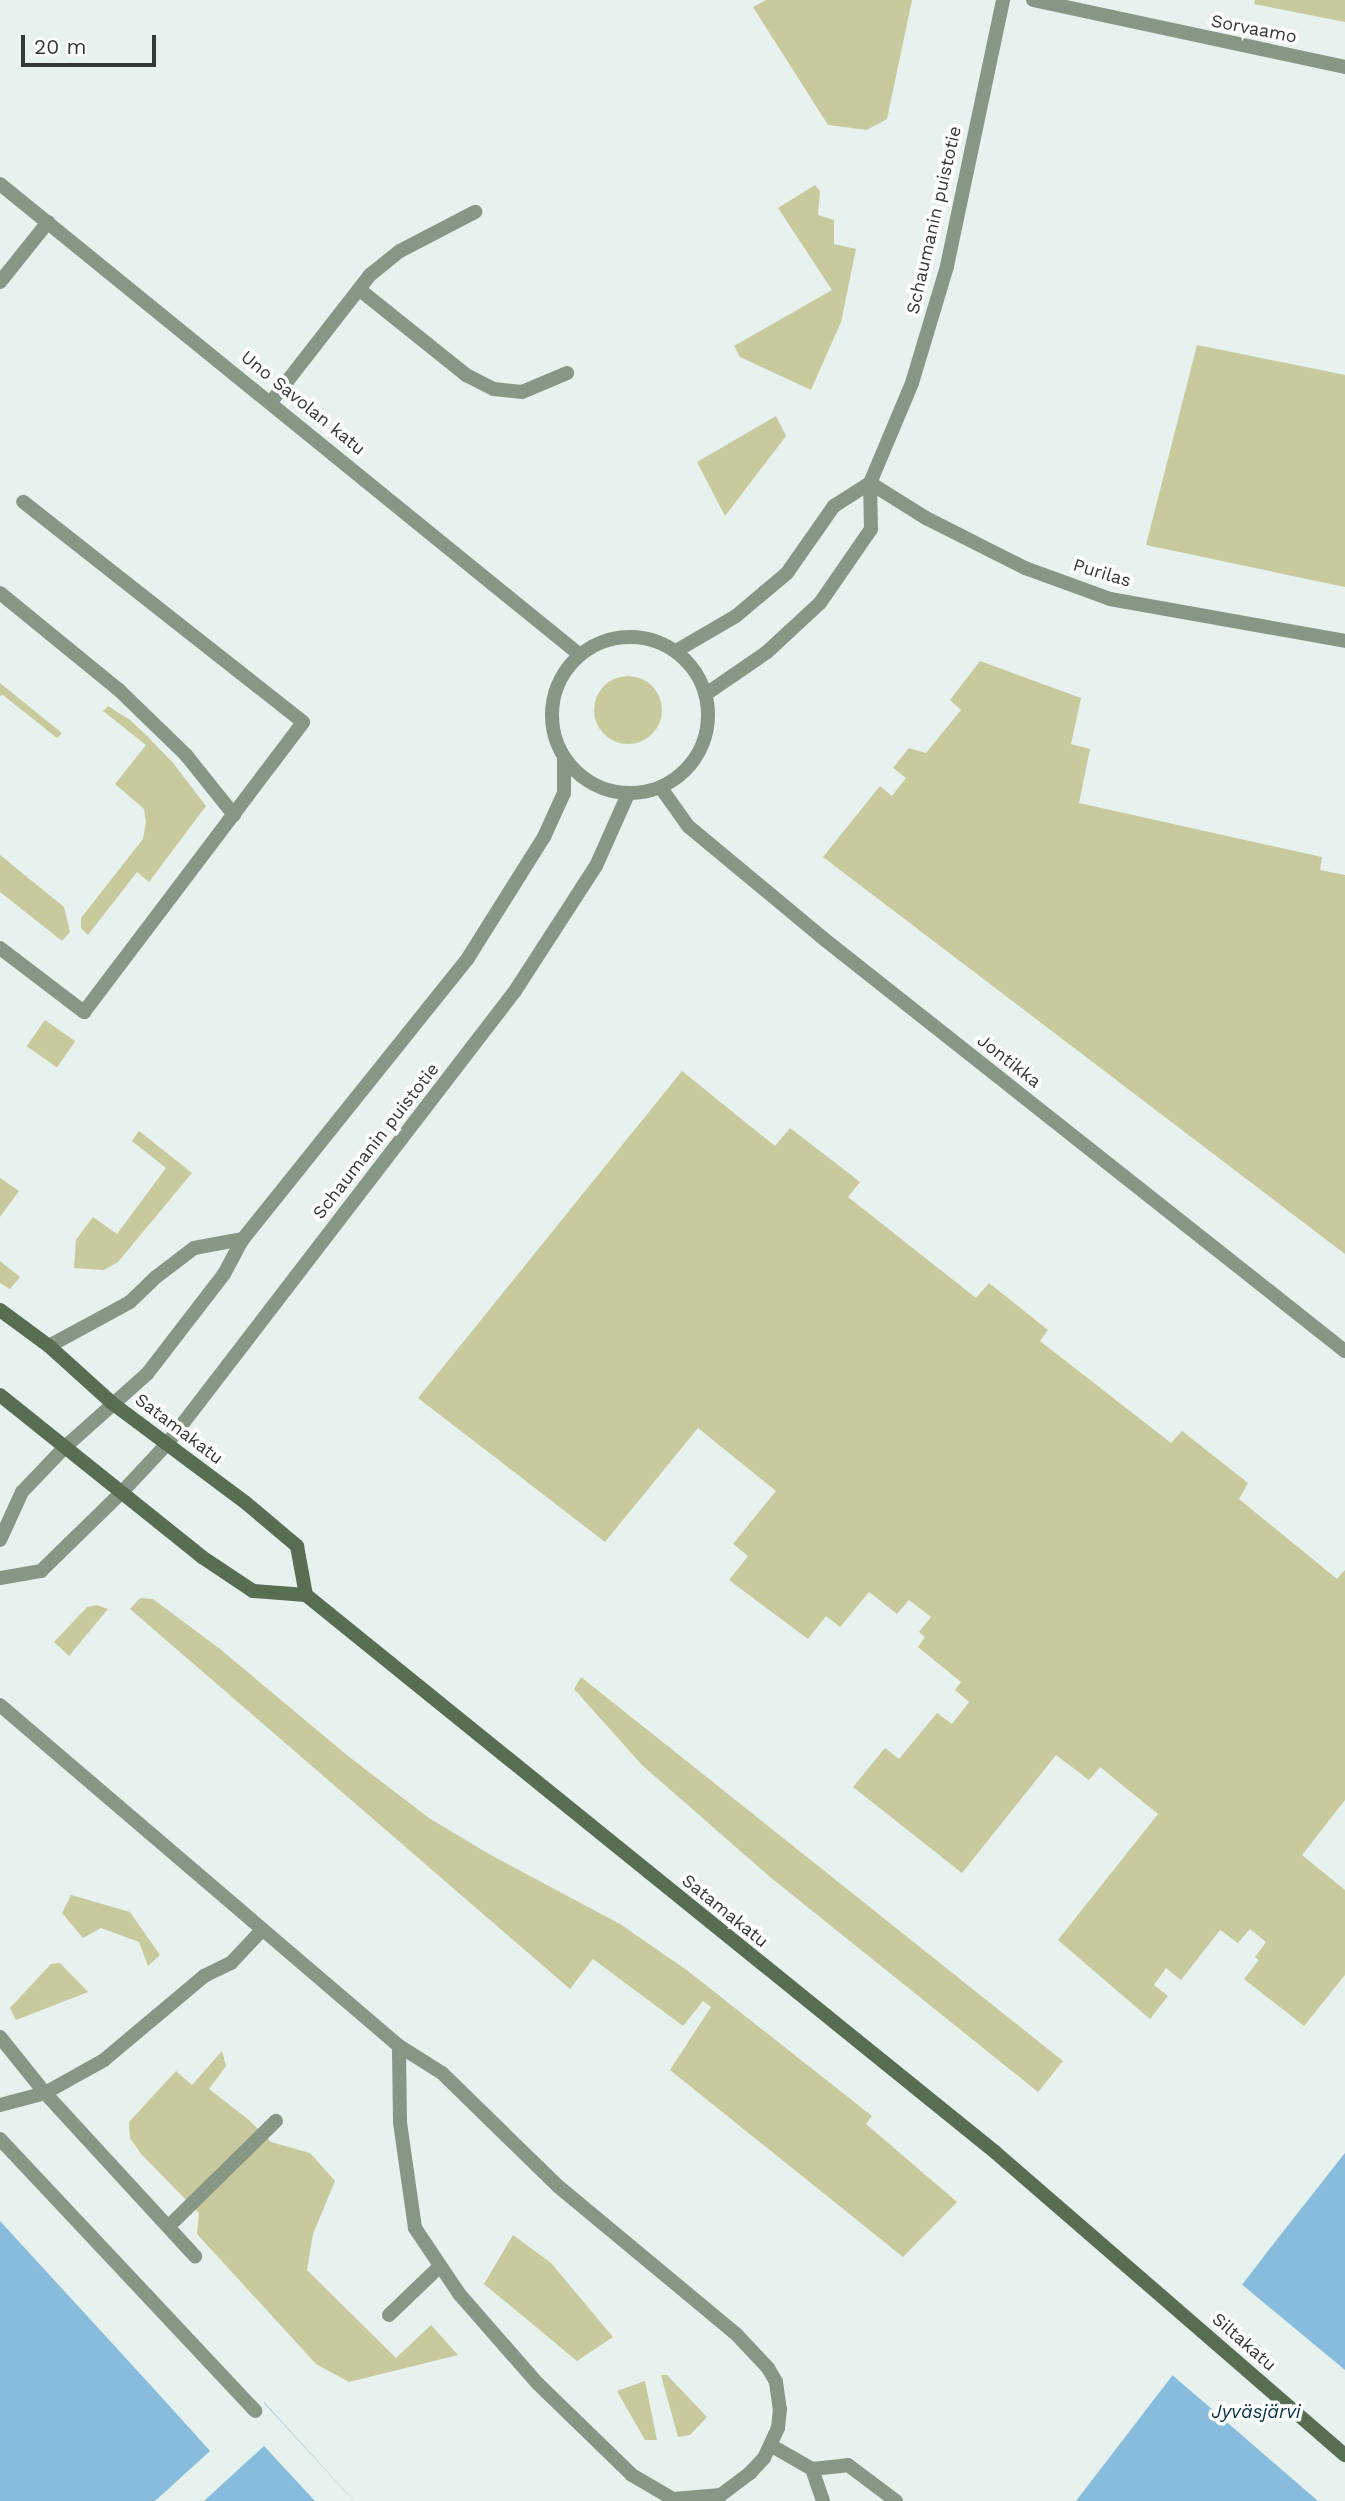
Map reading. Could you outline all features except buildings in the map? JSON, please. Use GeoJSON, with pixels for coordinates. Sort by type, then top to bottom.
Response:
{"type":"FeatureCollection","features":[{"type":"Feature","properties":{"kind":"main road","name":"Satamakatu"},"geometry":{"type":"LineString","coordinates":[[0,1310],[49,1346],[111,1404],[167,1444],[297,1546],[306,1595],[995,2152],[1118,2258]]}},
{"type":"Feature","properties":{"kind":"main road"},"geometry":{"type":"LineString","coordinates":[[0,1395],[202,1557],[253,1591],[306,1595]]}},
{"type":"Feature","properties":{"kind":"main road","name":"Siltakatu"},"geometry":{"type":"LineString","coordinates":[[1118,2258],[1345,2455]]}},
{"type":"Feature","properties":{"kind":"street","name":"Schaumanin puistotie"},"geometry":{"type":"LineString","coordinates":[[706,694],[766,652],[820,603],[871,528],[870,483],[912,383],[947,266],[1003,0]]}},
{"type":"Feature","properties":{"kind":"street","name":"Sorvaamo"},"geometry":{"type":"LineString","coordinates":[[1033,0],[1345,67]]}},
{"type":"Feature","properties":{"kind":"street","name":"Uno Savolan katu"},"geometry":{"type":"LineString","coordinates":[[0,184],[580,655]]}},
{"type":"Feature","properties":{"kind":"street"},"geometry":{"type":"LineString","coordinates":[[271,402],[370,275],[400,251],[475,212]]}},
{"type":"Feature","properties":{"kind":"street"},"geometry":{"type":"LineString","coordinates":[[0,282],[48,222]]}},
{"type":"Feature","properties":{"kind":"street"},"geometry":{"type":"LineString","coordinates":[[360,290],[466,375],[494,389],[522,392],[567,373]]}},
{"type":"Feature","properties":{"kind":"street","name":"Purilas"},"geometry":{"type":"LineString","coordinates":[[870,483],[926,518],[1025,568],[1110,599],[1345,641]]}},
{"type":"Feature","properties":{"kind":"street"},"geometry":{"type":"LineString","coordinates":[[676,651],[736,616],[787,573],[834,506],[870,483]]}},
{"type":"Feature","properties":{"kind":"street"},"geometry":{"type":"LineString","coordinates":[[0,948],[84,1012],[303,722],[23,502]]}},
{"type":"Feature","properties":{"kind":"street"},"geometry":{"type":"LineString","coordinates":[[0,593],[119,690],[186,755],[234,815]]}},
{"type":"Feature","properties":{"kind":"street"},"geometry":{"type":"LineString","coordinates":[[0,1540],[22,1492],[65,1447],[155,1364],[224,1274],[243,1239],[468,958],[544,837],[564,793],[564,758],[553,732],[553,700],[568,667],[580,655],[608,640],[634,637],[650,639],[676,651],[694,670],[706,694],[708,729],[702,748],[685,771],[661,788],[628,794],[609,791],[589,782],[564,758]]}},
{"type":"Feature","properties":{"kind":"street","name":"Jontikka"},"geometry":{"type":"LineString","coordinates":[[661,788],[688,826],[814,930],[1345,1351]]}},
{"type":"Feature","properties":{"kind":"street","name":"Schaumanin puistotie"},"geometry":{"type":"LineString","coordinates":[[0,1578],[41,1572],[167,1444],[516,991],[596,866],[628,794]]}},
{"type":"Feature","properties":{"kind":"street"},"geometry":{"type":"LineString","coordinates":[[49,1346],[130,1302],[156,1277],[194,1248],[243,1239]]}},
{"type":"Feature","properties":{"kind":"street"},"geometry":{"type":"LineString","coordinates":[[0,1705],[399,2046],[442,2073],[559,2187],[737,2335],[776,2382],[780,2409],[772,2446],[750,2473],[721,2495],[673,2499],[632,2475],[538,2384],[439,2267],[415,2228],[406,2180],[397,2090],[399,2046]]}},
{"type":"Feature","properties":{"kind":"street"},"geometry":{"type":"LineString","coordinates":[[0,2105],[45,2093],[104,2060],[204,1976],[231,1963],[262,1930]]}},
{"type":"Feature","properties":{"kind":"street"},"geometry":{"type":"LineString","coordinates":[[0,2038],[45,2093],[195,2256]]}},
{"type":"Feature","properties":{"kind":"street"},"geometry":{"type":"LineString","coordinates":[[169,2226],[276,2121]]}},
{"type":"Feature","properties":{"kind":"street"},"geometry":{"type":"LineString","coordinates":[[0,2139],[255,2411]]}},
{"type":"Feature","properties":{"kind":"street"},"geometry":{"type":"LineString","coordinates":[[389,2315],[439,2267]]}},
{"type":"Feature","properties":{"kind":"street"},"geometry":{"type":"LineString","coordinates":[[772,2446],[812,2469],[848,2465],[896,2501]]}},
{"type":"Feature","properties":{"kind":"street"},"geometry":{"type":"LineString","coordinates":[[812,2469],[823,2501]]}},
{"type":"Feature","properties":{"kind":"green space"},"geometry":{"type":"Polygon","coordinates":[[[766,0],[912,0],[887,119],[867,130],[828,125],[753,7],[766,0]]]}},
{"type":"Feature","properties":{"kind":"green space"},"geometry":{"type":"Polygon","coordinates":[[[1255,0],[1345,0],[1345,22],[1254,4],[1255,0]]]}},
{"type":"Feature","properties":{"kind":"green space"},"geometry":{"type":"Polygon","coordinates":[[[815,185],[820,191],[818,215],[834,220],[834,244],[856,249],[841,322],[811,390],[740,357],[734,346],[832,290],[778,208],[815,185]]]}},
{"type":"Feature","properties":{"kind":"green space"},"geometry":{"type":"Polygon","coordinates":[[[1197,345],[1345,375],[1345,587],[1146,545],[1197,345]]]}},
{"type":"Feature","properties":{"kind":"green space"},"geometry":{"type":"Polygon","coordinates":[[[776,416],[786,436],[725,516],[697,462],[776,416]]]}},
{"type":"Feature","properties":{"kind":"green space"},"geometry":{"type":"Polygon","coordinates":[[[980,661],[1081,698],[1071,744],[1090,749],[1079,803],[1322,857],[1320,870],[1345,875],[1345,1254],[823,857],[880,786],[892,796],[906,778],[893,768],[909,748],[926,753],[961,710],[950,700],[980,661]]]}},
{"type":"Feature","properties":{"kind":"green space"},"geometry":{"type":"Polygon","coordinates":[[[628,676],[641,678],[652,686],[660,697],[660,723],[652,734],[641,742],[628,744],[615,742],[604,734],[596,723],[594,710],[596,697],[604,686],[615,678],[628,676]]]}},
{"type":"Feature","properties":{"kind":"green space"},"geometry":{"type":"Polygon","coordinates":[[[0,683],[62,733],[57,738],[3,695],[0,696],[0,683]]]}},
{"type":"Feature","properties":{"kind":"green space"},"geometry":{"type":"Polygon","coordinates":[[[108,706],[130,720],[147,736],[173,763],[206,806],[149,882],[137,872],[88,935],[81,928],[81,918],[143,839],[146,822],[144,809],[115,784],[146,745],[103,711],[108,706]]]}},
{"type":"Feature","properties":{"kind":"green space"},"geometry":{"type":"Polygon","coordinates":[[[0,855],[64,907],[70,932],[62,941],[0,892],[0,855]]]}},
{"type":"Feature","properties":{"kind":"green space"},"geometry":{"type":"Polygon","coordinates":[[[45,1020],[75,1041],[57,1067],[27,1046],[45,1020]]]}},
{"type":"Feature","properties":{"kind":"green space"},"geometry":{"type":"Polygon","coordinates":[[[682,1071],[775,1146],[790,1128],[860,1182],[848,1197],[976,1298],[989,1283],[1048,1330],[1040,1341],[1171,1443],[1182,1431],[1248,1483],[1239,1499],[1337,1579],[1345,1570],[1345,1800],[1302,1855],[1345,1890],[1345,1975],[1304,2026],[1244,1979],[1259,1960],[1255,1957],[1266,1942],[1250,1929],[1238,1943],[1220,1930],[1181,1980],[1166,1968],[1154,1985],[1168,1996],[1150,2019],[1058,1940],[1158,1814],[1100,1767],[1089,1780],[1056,1755],[962,1873],[853,1787],[885,1748],[899,1759],[937,1713],[952,1724],[969,1702],[955,1690],[961,1682],[918,1647],[925,1637],[919,1632],[931,1617],[909,1600],[897,1614],[869,1592],[840,1627],[826,1616],[808,1639],[729,1580],[748,1556],[733,1544],[776,1491],[698,1428],[605,1542],[418,1398],[682,1071]]]}},
{"type":"Feature","properties":{"kind":"green space"},"geometry":{"type":"Polygon","coordinates":[[[139,1131],[192,1173],[118,1262],[104,1270],[74,1268],[76,1240],[93,1217],[117,1234],[166,1168],[132,1141],[139,1131]]]}},
{"type":"Feature","properties":{"kind":"green space"},"geometry":{"type":"Polygon","coordinates":[[[0,1178],[19,1191],[0,1217],[0,1178]]]}},
{"type":"Feature","properties":{"kind":"green space"},"geometry":{"type":"Polygon","coordinates":[[[0,1261],[20,1277],[10,1289],[0,1283],[0,1261]]]}},
{"type":"Feature","properties":{"kind":"green space"},"geometry":{"type":"Polygon","coordinates":[[[140,1598],[153,1599],[220,1649],[348,1756],[429,1818],[489,1854],[620,1924],[688,1971],[872,2116],[866,2124],[957,2202],[903,2257],[670,2070],[711,2007],[703,2001],[683,2026],[593,1959],[570,1989],[130,1609],[140,1598]]]}},
{"type":"Feature","properties":{"kind":"green space"},"geometry":{"type":"Polygon","coordinates":[[[97,1605],[108,1609],[69,1656],[54,1642],[87,1607],[97,1605]]]}},
{"type":"Feature","properties":{"kind":"green space"},"geometry":{"type":"Polygon","coordinates":[[[581,1677],[1063,2061],[1038,2092],[770,1877],[642,1765],[574,1689],[581,1677]]]}},
{"type":"Feature","properties":{"kind":"green space"},"geometry":{"type":"Polygon","coordinates":[[[71,1895],[130,1912],[160,1955],[148,1966],[139,1942],[101,1928],[83,1938],[62,1913],[71,1895]]]}},
{"type":"Feature","properties":{"kind":"green space"},"geometry":{"type":"Polygon","coordinates":[[[60,1963],[88,1992],[16,2020],[10,2008],[51,1964],[60,1963]]]}},
{"type":"Feature","properties":{"kind":"green space"},"geometry":{"type":"Polygon","coordinates":[[[222,2051],[226,2066],[209,2089],[249,2120],[271,2142],[310,2153],[335,2181],[313,2234],[307,2270],[396,2358],[431,2325],[458,2355],[349,2382],[316,2364],[197,2234],[199,2213],[142,2155],[130,2138],[129,2122],[176,2071],[192,2085],[222,2051]]]}},
{"type":"Feature","properties":{"kind":"green space"},"geometry":{"type":"Polygon","coordinates":[[[513,2235],[551,2263],[613,2337],[577,2361],[484,2284],[513,2235]]]}},
{"type":"Feature","properties":{"kind":"green space"},"geometry":{"type":"Polygon","coordinates":[[[661,2375],[667,2375],[707,2417],[690,2435],[678,2437],[661,2375]]]}},
{"type":"Feature","properties":{"kind":"green space"},"geometry":{"type":"Polygon","coordinates":[[[645,2381],[657,2440],[645,2440],[617,2391],[645,2381]]]}},
{"type":"Feature","properties":{"kind":"water","name":"Jyväsjärvi"},"geometry":{"type":"Polygon","coordinates":[[[1345,2153],[1345,2501],[1076,2501],[1278,2238],[1345,2153]]]}},
{"type":"Feature","properties":{"kind":"water"},"geometry":{"type":"Polygon","coordinates":[[[0,2221],[211,2451],[264,2402],[354,2501],[0,2501],[0,2221]]]}},
{"type":"Feature","properties":{"kind":"pier"},"geometry":{"type":"Polygon","coordinates":[[[0,2217],[211,2447],[265,2399],[264,2403],[354,2501],[315,2501],[264,2446],[204,2501],[155,2501],[210,2451],[0,2217]]]}},
{"type":"Feature","properties":{"kind":"pier"},"geometry":{"type":"Polygon","coordinates":[[[1239,2282],[1345,2370],[1345,2501],[1318,2501],[1170,2373],[1239,2282]]]}}]}
